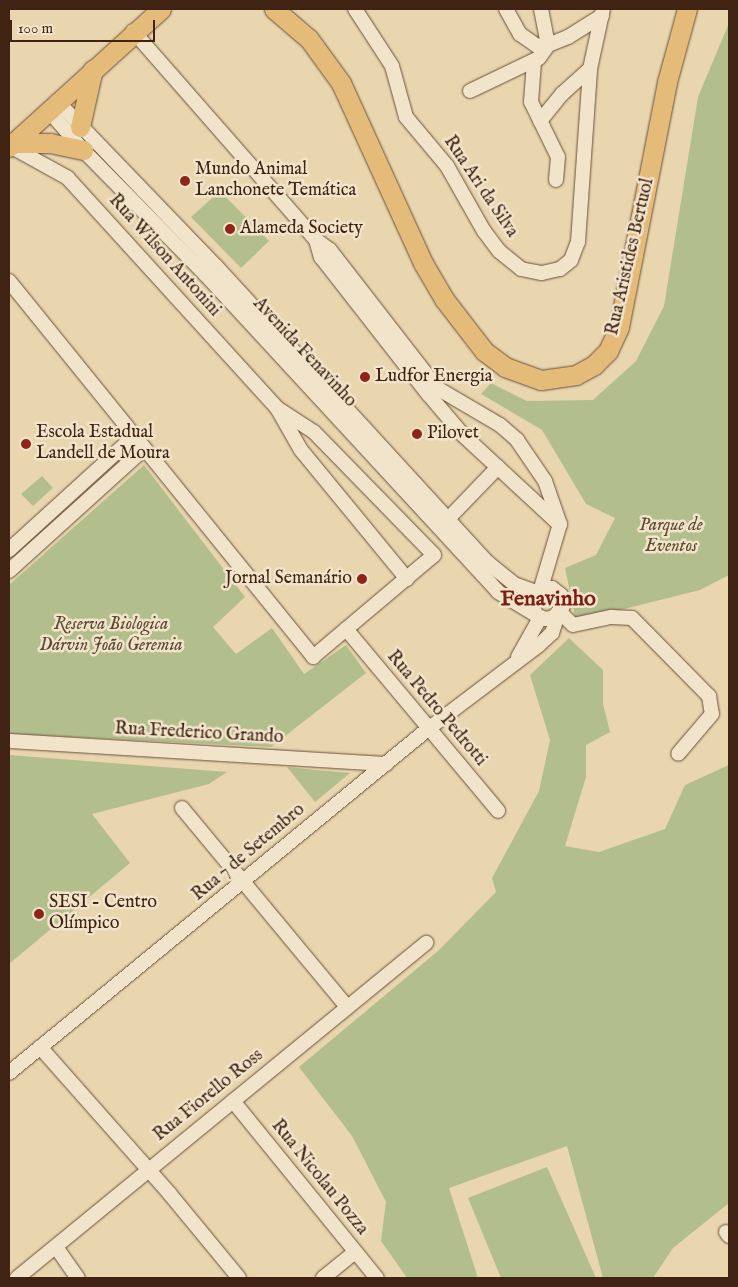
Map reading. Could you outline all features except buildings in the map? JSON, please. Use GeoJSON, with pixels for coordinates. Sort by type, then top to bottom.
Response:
{"type":"FeatureCollection","features":[{"type":"Feature","properties":{"kind":"main road"},"geometry":{"type":"LineString","coordinates":[[11,145],[93,69],[137,20],[160,9]]}},
{"type":"Feature","properties":{"kind":"main road","name":"Rua Aristides Bertuol"},"geometry":{"type":"LineString","coordinates":[[274,9],[309,38],[341,83],[423,263],[444,299],[484,351],[504,367],[541,380],[576,375],[594,365],[608,351],[619,327],[667,82],[688,9]]}},
{"type":"Feature","properties":{"kind":"main road"},"geometry":{"type":"LineString","coordinates":[[80,127],[93,69]]}},
{"type":"Feature","properties":{"kind":"main road"},"geometry":{"type":"LineString","coordinates":[[11,145],[50,143],[83,150]]}},
{"type":"Feature","properties":{"kind":"street","name":"Rua Ari da Silva"},"geometry":{"type":"LineString","coordinates":[[355,9],[392,66],[406,117],[447,166],[499,251],[521,269],[542,273],[560,269],[571,260],[578,242],[590,69],[602,12]]}},
{"type":"Feature","properties":{"kind":"street"},"geometry":{"type":"LineString","coordinates":[[506,9],[527,42],[536,46],[548,46]]}},
{"type":"Feature","properties":{"kind":"street"},"geometry":{"type":"LineString","coordinates":[[541,9],[548,46]]}},
{"type":"Feature","properties":{"kind":"street"},"geometry":{"type":"LineString","coordinates":[[470,91],[511,70],[534,62],[548,46],[602,12]]}},
{"type":"Feature","properties":{"kind":"street"},"geometry":{"type":"LineString","coordinates":[[137,20],[316,240],[330,250],[437,388],[500,425],[517,440],[545,481],[560,524],[538,590],[531,601],[538,616],[549,619],[559,614],[563,606],[561,595],[552,588],[538,590]]}},
{"type":"Feature","properties":{"kind":"street"},"geometry":{"type":"LineString","coordinates":[[534,62],[531,102],[558,157],[556,180]]}},
{"type":"Feature","properties":{"kind":"street"},"geometry":{"type":"LineString","coordinates":[[540,121],[562,94],[590,69]]}},
{"type":"Feature","properties":{"kind":"street","name":"Avenida Fenavinho"},"geometry":{"type":"LineString","coordinates":[[53,106],[80,127],[104,162],[210,270],[362,434],[462,544],[498,592],[538,616]]}},
{"type":"Feature","properties":{"kind":"street","name":"Avenida Fenavinho"},"geometry":{"type":"LineString","coordinates":[[53,106],[83,150],[104,162]]}},
{"type":"Feature","properties":{"kind":"street","name":"Rua Wilson Antonini"},"geometry":{"type":"LineString","coordinates":[[11,145],[68,178],[277,408],[301,450],[407,579],[434,554],[314,432],[277,408]]}},
{"type":"Feature","properties":{"kind":"street"},"geometry":{"type":"LineString","coordinates":[[316,240],[321,256],[429,395],[464,435],[560,524]]}},
{"type":"Feature","properties":{"kind":"street"},"geometry":{"type":"LineString","coordinates":[[9,281],[143,450],[313,657],[407,579]]}},
{"type":"Feature","properties":{"kind":"street","name":"Avenida Fenavinho"},"geometry":{"type":"LineString","coordinates":[[362,434],[448,519],[462,544],[514,584],[538,590]]}},
{"type":"Feature","properties":{"kind":"street"},"geometry":{"type":"LineString","coordinates":[[9,550],[133,437]]}},
{"type":"Feature","properties":{"kind":"street"},"geometry":{"type":"LineString","coordinates":[[9,572],[143,450]]}},
{"type":"Feature","properties":{"kind":"street"},"geometry":{"type":"LineString","coordinates":[[448,519],[498,467]]}},
{"type":"Feature","properties":{"kind":"street"},"geometry":{"type":"LineString","coordinates":[[559,614],[573,625],[612,617],[632,618],[709,696],[712,714],[678,754]]}},
{"type":"Feature","properties":{"kind":"street","name":"Rua 7 de Setembro"},"geometry":{"type":"LineString","coordinates":[[9,1072],[243,884],[428,729],[552,633],[559,614]]}},
{"type":"Feature","properties":{"kind":"street","name":"Rua 7 de Setembro"},"geometry":{"type":"LineString","coordinates":[[514,664],[538,616]]}},
{"type":"Feature","properties":{"kind":"street","name":"Rua Pedro Pedrotti"},"geometry":{"type":"LineString","coordinates":[[346,630],[498,811]]}},
{"type":"Feature","properties":{"kind":"street","name":"Rua Frederico Grando"},"geometry":{"type":"LineString","coordinates":[[9,741],[386,764]]}},
{"type":"Feature","properties":{"kind":"street"},"geometry":{"type":"LineString","coordinates":[[182,808],[243,884],[347,1007]]}},
{"type":"Feature","properties":{"kind":"street","name":"Rua Fiorello Ross"},"geometry":{"type":"LineString","coordinates":[[17,1278],[426,943]]}},
{"type":"Feature","properties":{"kind":"street"},"geometry":{"type":"LineString","coordinates":[[40,1047],[239,1278]]}},
{"type":"Feature","properties":{"kind":"street","name":"Rua Nicolau Pozza"},"geometry":{"type":"LineString","coordinates":[[233,1101],[377,1278]]}},
{"type":"Feature","properties":{"kind":"street"},"geometry":{"type":"LineString","coordinates":[[56,1247],[78,1278]]}},
{"type":"Feature","properties":{"kind":"street"},"geometry":{"type":"LineString","coordinates":[[323,1278],[355,1252]]}},
{"type":"Feature","properties":{"kind":"green space","name":"Parque de Eventos"},"geometry":{"type":"Polygon","coordinates":[[[729,23],[729,575],[700,590],[576,621],[565,568],[596,555],[615,518],[586,504],[542,430],[481,394],[491,383],[527,401],[593,400],[636,361],[664,306],[698,97],[729,23]]]}},
{"type":"Feature","properties":{"kind":"green space","name":"Alameda Society"},"geometry":{"type":"Polygon","coordinates":[[[220,191],[269,241],[241,268],[191,217],[220,191]]]}},
{"type":"Feature","properties":{"kind":"green space","name":"Reserva Biologica Dárvin João Geremia"},"geometry":{"type":"Polygon","coordinates":[[[144,465],[245,597],[213,627],[236,654],[272,628],[304,674],[346,645],[366,673],[271,747],[9,734],[9,585],[144,465]]]}},
{"type":"Feature","properties":{"kind":"green space"},"geometry":{"type":"Polygon","coordinates":[[[42,476],[53,488],[33,506],[21,494],[42,476]]]}},
{"type":"Feature","properties":{"kind":"green space"},"geometry":{"type":"Polygon","coordinates":[[[569,638],[603,670],[603,704],[610,732],[586,745],[586,777],[565,846],[599,852],[665,829],[685,785],[729,765],[729,1203],[673,1248],[653,1278],[603,1278],[567,1146],[449,1188],[478,1278],[407,1278],[381,1241],[386,1202],[352,1136],[299,1067],[438,951],[496,892],[492,878],[539,791],[550,740],[530,675],[569,638]]]}},
{"type":"Feature","properties":{"kind":"green space"},"geometry":{"type":"Polygon","coordinates":[[[9,755],[227,772],[209,784],[92,814],[130,863],[9,964],[9,755]]]}},
{"type":"Feature","properties":{"kind":"green space"},"geometry":{"type":"Polygon","coordinates":[[[287,767],[316,770],[350,773],[315,802],[287,767]]]}},
{"type":"Feature","properties":{"kind":"green space"},"geometry":{"type":"Polygon","coordinates":[[[547,1167],[596,1278],[501,1278],[468,1198],[547,1167]]]}},
{"type":"Feature","properties":{"kind":"place","name":"Mundo Animal Lanchonete Temática"},"geometry":{"type":"Point","coordinates":[185,181]}},
{"type":"Feature","properties":{"kind":"place","name":"Alameda Society"},"geometry":{"type":"Point","coordinates":[230,229]}},
{"type":"Feature","properties":{"kind":"place","name":"Ludfor Energia"},"geometry":{"type":"Point","coordinates":[365,377]}},
{"type":"Feature","properties":{"kind":"place","name":"Pilovet"},"geometry":{"type":"Point","coordinates":[417,434]}},
{"type":"Feature","properties":{"kind":"place","name":"Escola Estadual Landell de Moura"},"geometry":{"type":"Point","coordinates":[26,444]}},
{"type":"Feature","properties":{"kind":"place","name":"Jornal Semanário"},"geometry":{"type":"Point","coordinates":[362,579]}},
{"type":"Feature","properties":{"kind":"place","name":"SESI - Centro Olímpico"},"geometry":{"type":"Point","coordinates":[39,914]}},
{"type":"Feature","properties":{"kind":"district","name":"Fenavinho"},"geometry":{"type":"Point","coordinates":[548,600]}}]}
